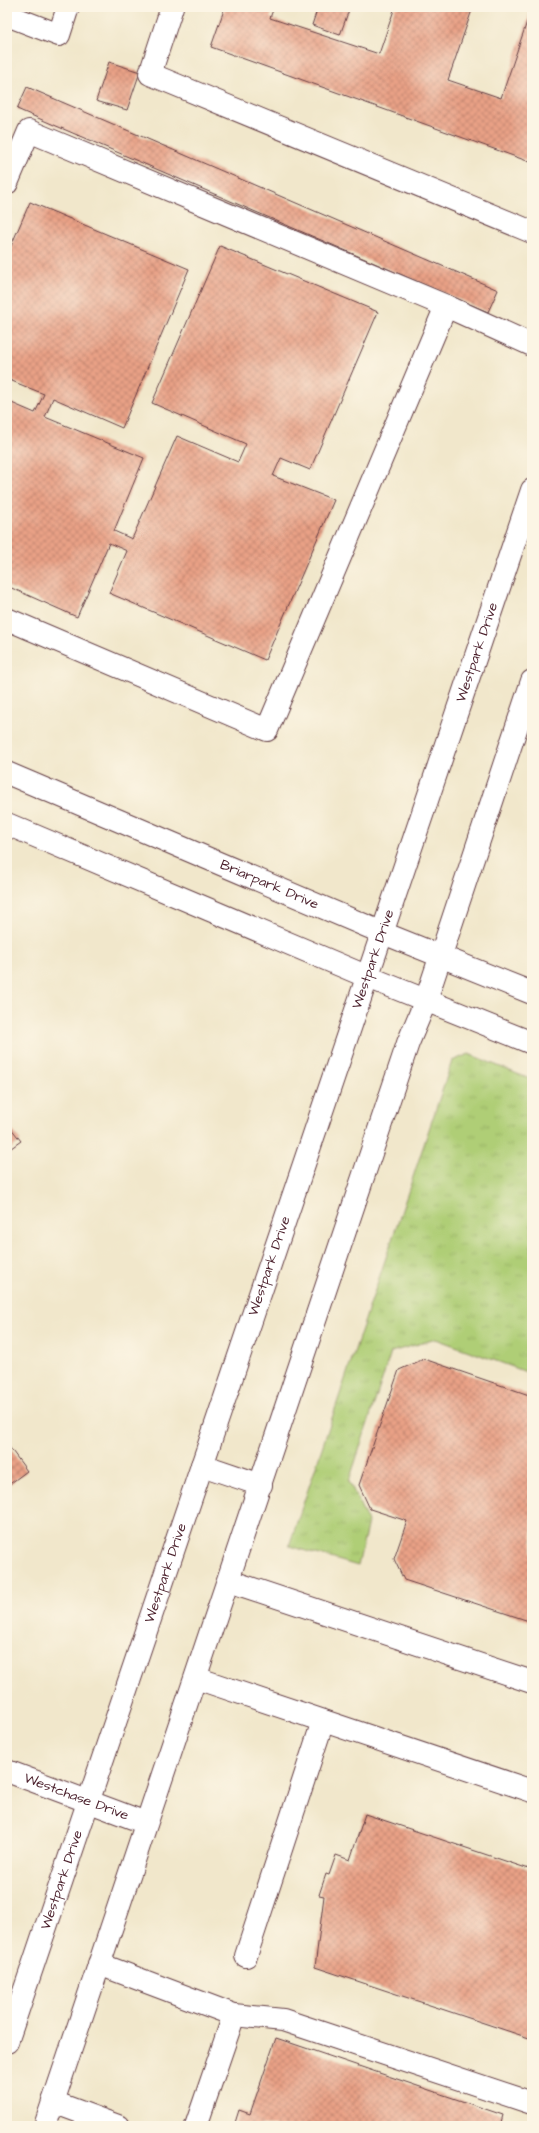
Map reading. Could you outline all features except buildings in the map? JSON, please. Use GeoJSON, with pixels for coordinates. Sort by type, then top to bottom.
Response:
{"type":"FeatureCollection","features":[{"type":"Feature","properties":{"kind":"main road"},"geometry":{"type":"LineString","coordinates":[[7,14],[59,35],[68,7]]}},
{"type":"Feature","properties":{"kind":"main road"},"geometry":{"type":"LineString","coordinates":[[172,7],[150,74],[532,232]]}},
{"type":"Feature","properties":{"kind":"main road"},"geometry":{"type":"LineString","coordinates":[[7,183],[29,131],[446,306],[532,345]]}},
{"type":"Feature","properties":{"kind":"main road"},"geometry":{"type":"LineString","coordinates":[[7,619],[267,730],[446,306]]}},
{"type":"Feature","properties":{"kind":"main road","name":"Westpark Drive"},"geometry":{"type":"LineString","coordinates":[[7,2042],[532,490]]}},
{"type":"Feature","properties":{"kind":"main road"},"geometry":{"type":"LineString","coordinates":[[45,2126],[146,1823],[229,1581],[408,1043],[426,1000],[532,681]]}},
{"type":"Feature","properties":{"kind":"main road","name":"Briarpark Drive"},"geometry":{"type":"LineString","coordinates":[[7,773],[440,957],[532,993]]}},
{"type":"Feature","properties":{"kind":"main road"},"geometry":{"type":"LineString","coordinates":[[7,824],[368,977],[532,1042]]}},
{"type":"Feature","properties":{"kind":"main road"},"geometry":{"type":"LineString","coordinates":[[202,1465],[261,1485]]}},
{"type":"Feature","properties":{"kind":"main road"},"geometry":{"type":"LineString","coordinates":[[229,1581],[532,1682]]}},
{"type":"Feature","properties":{"kind":"main road"},"geometry":{"type":"LineString","coordinates":[[196,1678],[532,1792]]}},
{"type":"Feature","properties":{"kind":"main road"},"geometry":{"type":"LineString","coordinates":[[246,1956],[323,1721]]}},
{"type":"Feature","properties":{"kind":"main road","name":"Westchase Drive"},"geometry":{"type":"LineString","coordinates":[[7,1771],[146,1823]]}},
{"type":"Feature","properties":{"kind":"main road"},"geometry":{"type":"LineString","coordinates":[[99,1964],[234,2015],[283,2020],[532,2103]]}},
{"type":"Feature","properties":{"kind":"main road"},"geometry":{"type":"LineString","coordinates":[[196,2126],[234,2015]]}},
{"type":"Feature","properties":{"kind":"main road"},"geometry":{"type":"LineString","coordinates":[[53,2102],[118,2126]]}},
{"type":"Feature","properties":{"kind":"green space"},"geometry":{"type":"Polygon","coordinates":[[[469,1054],[532,1080],[532,1374],[436,1339],[391,1352],[349,1481],[368,1522],[358,1566],[289,1546],[452,1061],[469,1054]]]}}]}
